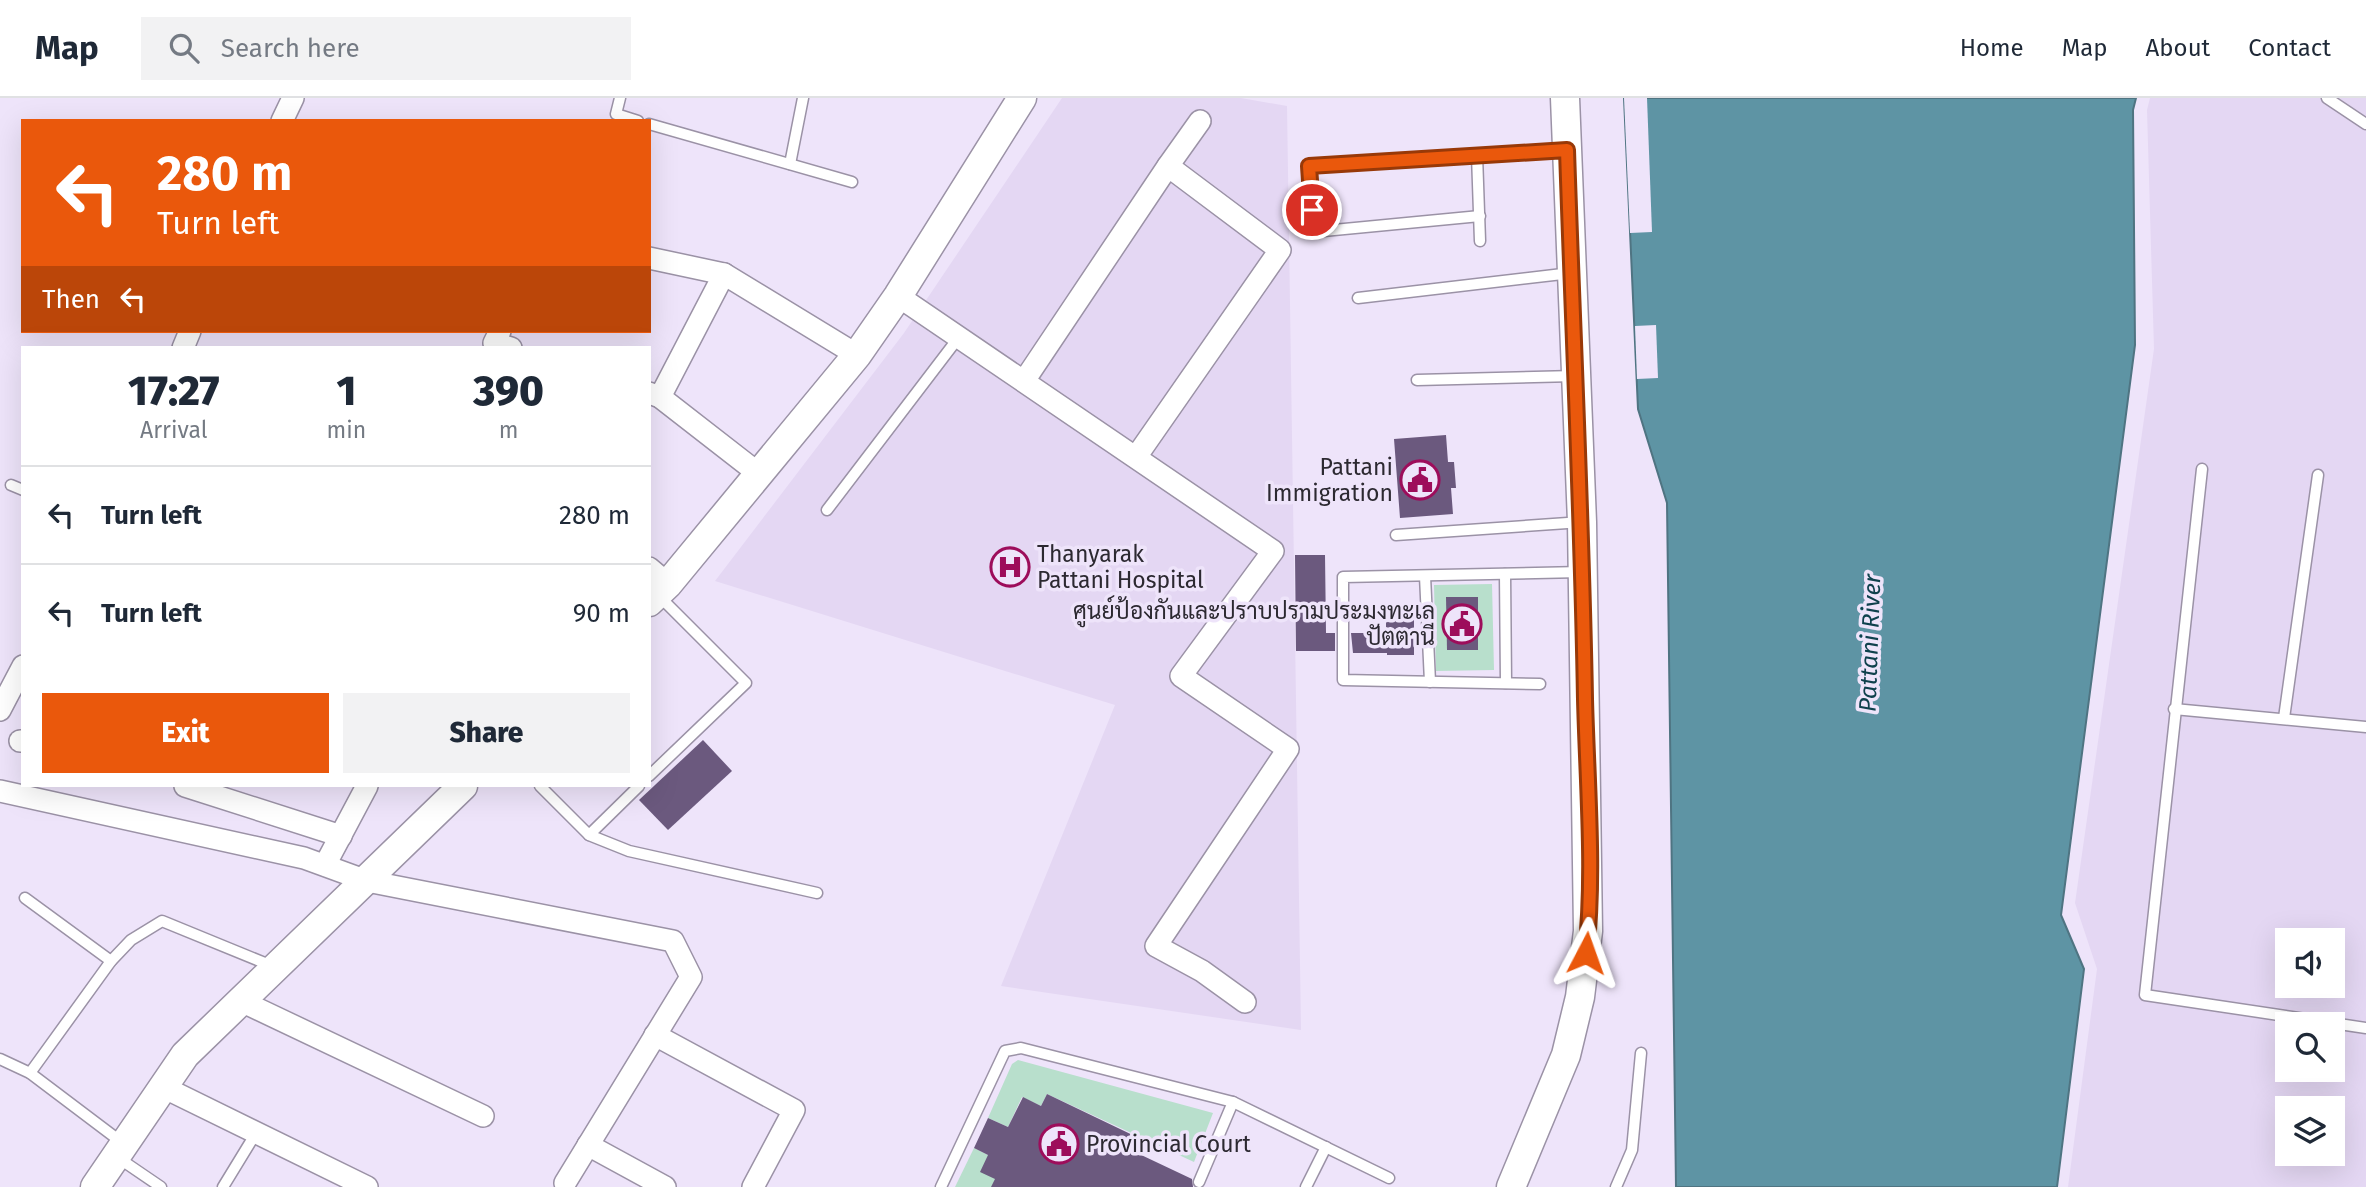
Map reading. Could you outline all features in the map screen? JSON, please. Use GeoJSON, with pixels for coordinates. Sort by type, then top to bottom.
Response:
{"type":"FeatureCollection","features":[{"type":"Feature","properties":{"kind":"street"},"geometry":{"type":"LineString","coordinates":[[283,119],[292,98]]}},
{"type":"Feature","properties":{"kind":"street"},"geometry":{"type":"LineString","coordinates":[[656,587],[759,474],[857,355],[898,296],[1022,98]]}},
{"type":"Feature","properties":{"kind":"street"},"geometry":{"type":"LineString","coordinates":[[1511,1187],[1566,1055],[1580,997],[1588,932],[1582,522],[1565,98]]}},
{"type":"Feature","properties":{"kind":"street"},"geometry":{"type":"LineString","coordinates":[[1024,381],[1200,121]]}},
{"type":"Feature","properties":{"kind":"street"},"geometry":{"type":"LineString","coordinates":[[1136,457],[1280,250],[1168,166]]}},
{"type":"Feature","properties":{"kind":"street"},"geometry":{"type":"LineString","coordinates":[[651,258],[724,274],[857,355]]}},
{"type":"Feature","properties":{"kind":"street"},"geometry":{"type":"LineString","coordinates":[[724,274],[655,395],[759,474]]}},
{"type":"Feature","properties":{"kind":"street"},"geometry":{"type":"LineString","coordinates":[[898,296],[1273,551],[1181,676],[1288,749],[1156,946],[1202,971],[1245,1002]]}},
{"type":"Feature","properties":{"kind":"street"},"geometry":{"type":"LineString","coordinates":[[499,333],[494,343],[504,346]]}},
{"type":"Feature","properties":{"kind":"street"},"geometry":{"type":"LineString","coordinates":[[0,710],[21,670]]}},
{"type":"Feature","properties":{"kind":"street"},"geometry":{"type":"LineString","coordinates":[[188,787],[341,836]]}},
{"type":"Feature","properties":{"kind":"street"},"geometry":{"type":"LineString","coordinates":[[325,865],[367,787]]}},
{"type":"Feature","properties":{"kind":"street"},"geometry":{"type":"LineString","coordinates":[[95,1187],[185,1055],[462,787]]}},
{"type":"Feature","properties":{"kind":"street"},"geometry":{"type":"LineString","coordinates":[[0,791],[304,858],[367,881],[673,941],[691,977],[565,1183]]}},
{"type":"Feature","properties":{"kind":"street"},"geometry":{"type":"LineString","coordinates":[[241,1001],[483,1116]]}},
{"type":"Feature","properties":{"kind":"street"},"geometry":{"type":"LineString","coordinates":[[655,1035],[794,1110],[752,1187]]}},
{"type":"Feature","properties":{"kind":"street"},"geometry":{"type":"LineString","coordinates":[[163,1087],[367,1187]]}},
{"type":"Feature","properties":{"kind":"street"},"geometry":{"type":"LineString","coordinates":[[589,1145],[665,1187]]}},
{"type":"Feature","properties":{"kind":"lane"},"geometry":{"type":"LineString","coordinates":[[620,98],[616,114],[632,119]]}},
{"type":"Feature","properties":{"kind":"lane"},"geometry":{"type":"LineString","coordinates":[[790,164],[803,98]]}},
{"type":"Feature","properties":{"kind":"lane"},"geometry":{"type":"LineString","coordinates":[[2327,98],[2366,124]]}},
{"type":"Feature","properties":{"kind":"lane"},"geometry":{"type":"LineString","coordinates":[[651,125],[852,182]]}},
{"type":"Feature","properties":{"kind":"lane"},"geometry":{"type":"LineString","coordinates":[[1480,216],[1313,232],[1309,166],[1567,150]]}},
{"type":"Feature","properties":{"kind":"lane"},"geometry":{"type":"LineString","coordinates":[[1477,155],[1480,241]]}},
{"type":"Feature","properties":{"kind":"lane"},"geometry":{"type":"LineString","coordinates":[[1358,298],[1571,273]]}},
{"type":"Feature","properties":{"kind":"lane"},"geometry":{"type":"LineString","coordinates":[[827,510],[959,337]]}},
{"type":"Feature","properties":{"kind":"lane"},"geometry":{"type":"LineString","coordinates":[[1418,380],[1575,376]]}},
{"type":"Feature","properties":{"kind":"lane"},"geometry":{"type":"LineString","coordinates":[[2202,468],[2145,995],[2366,1028]]}},
{"type":"Feature","properties":{"kind":"lane"},"geometry":{"type":"LineString","coordinates":[[2284,718],[2318,475]]}},
{"type":"Feature","properties":{"kind":"lane"},"geometry":{"type":"LineString","coordinates":[[11,485],[21,489]]}},
{"type":"Feature","properties":{"kind":"lane"},"geometry":{"type":"LineString","coordinates":[[1396,535],[1582,522]]}},
{"type":"Feature","properties":{"kind":"lane"},"geometry":{"type":"LineString","coordinates":[[1540,684],[1343,680],[1343,577],[1583,572]]}},
{"type":"Feature","properties":{"kind":"lane"},"geometry":{"type":"LineString","coordinates":[[1505,575],[1506,683]]}},
{"type":"Feature","properties":{"kind":"lane"},"geometry":{"type":"LineString","coordinates":[[1425,576],[1430,682]]}},
{"type":"Feature","properties":{"kind":"lane"},"geometry":{"type":"LineString","coordinates":[[651,774],[746,683],[656,587]]}},
{"type":"Feature","properties":{"kind":"lane"},"geometry":{"type":"LineString","coordinates":[[2174,709],[2366,727]]}},
{"type":"Feature","properties":{"kind":"lane"},"geometry":{"type":"LineString","coordinates":[[541,787],[589,835],[629,851],[817,893]]}},
{"type":"Feature","properties":{"kind":"lane"},"geometry":{"type":"LineString","coordinates":[[589,835],[638,787]]}},
{"type":"Feature","properties":{"kind":"lane"},"geometry":{"type":"LineString","coordinates":[[25,898],[111,961]]}},
{"type":"Feature","properties":{"kind":"lane"},"geometry":{"type":"LineString","coordinates":[[30,1073],[111,961],[131,940],[162,921],[275,967]]}},
{"type":"Feature","properties":{"kind":"lane"},"geometry":{"type":"LineString","coordinates":[[941,1187],[1005,1051],[1021,1048],[1233,1102],[1389,1178]]}},
{"type":"Feature","properties":{"kind":"lane"},"geometry":{"type":"LineString","coordinates":[[1616,1187],[1632,1150],[1641,1053]]}},
{"type":"Feature","properties":{"kind":"lane"},"geometry":{"type":"LineString","coordinates":[[0,1059],[30,1073],[162,1187]]}},
{"type":"Feature","properties":{"kind":"lane"},"geometry":{"type":"LineString","coordinates":[[1199,1182],[1233,1102]]}},
{"type":"Feature","properties":{"kind":"lane"},"geometry":{"type":"LineString","coordinates":[[223,1187],[256,1133]]}},
{"type":"Feature","properties":{"kind":"lane"},"geometry":{"type":"LineString","coordinates":[[1306,1187],[1326,1147]]}},
{"type":"Feature","properties":{"kind":"shaded area","name":"Thanyarak Pattani Hospital"},"geometry":{"type":"Polygon","coordinates":[[[1062,98],[1241,98],[1287,106],[1301,1030],[1001,986],[1115,705],[715,581],[904,333],[1062,98]]]}},
{"type":"Feature","properties":{"kind":"shaded area"},"geometry":{"type":"Polygon","coordinates":[[[2150,98],[2366,98],[2366,1187],[2068,1187],[2097,969],[2075,903],[2154,349],[2147,110],[2150,98]]]}},
{"type":"Feature","properties":{"kind":"green space"},"geometry":{"type":"Polygon","coordinates":[[[1492,584],[1494,670],[1436,671],[1434,585],[1492,584]]]}},
{"type":"Feature","properties":{"kind":"green space"},"geometry":{"type":"Polygon","coordinates":[[[1018,1060],[1213,1113],[1194,1162],[1047,1094],[1041,1106],[1022,1097],[1008,1127],[988,1118],[1012,1064],[1018,1060]]]}},
{"type":"Feature","properties":{"kind":"green space"},"geometry":{"type":"Polygon","coordinates":[[[974,1148],[988,1155],[998,1187],[955,1187],[974,1148]]]}},
{"type":"Feature","properties":{"kind":"water","name":"Pattani River"},"geometry":{"type":"Polygon","coordinates":[[[1624,98],[2136,98],[2133,110],[2135,345],[2061,915],[2084,969],[2057,1187],[1676,1187],[1667,503],[1638,409],[1624,98]]]}},
{"type":"Feature","properties":{"kind":"pier"},"geometry":{"type":"Polygon","coordinates":[[[1624,98],[1647,98],[1652,232],[1630,233],[1624,98]]]}},
{"type":"Feature","properties":{"kind":"pier"},"geometry":{"type":"Polygon","coordinates":[[[1656,325],[1658,378],[1637,379],[1635,326],[1656,325]]]}},
{"type":"Feature","properties":{"kind":"building"},"geometry":{"type":"Polygon","coordinates":[[[1446,435],[1448,462],[1454,462],[1456,488],[1451,488],[1453,514],[1400,518],[1394,439],[1446,435]]]}},
{"type":"Feature","properties":{"kind":"building"},"geometry":{"type":"Polygon","coordinates":[[[1295,555],[1325,555],[1326,633],[1335,633],[1335,651],[1296,651],[1295,555]]]}},
{"type":"Feature","properties":{"kind":"building","name":"ศูนย์ป้องกันและปราบปรามประมงทะเล ปัตตานี"},"geometry":{"type":"Polygon","coordinates":[[[1446,597],[1478,597],[1478,650],[1447,650],[1446,597]]]}},
{"type":"Feature","properties":{"kind":"building"},"geometry":{"type":"Polygon","coordinates":[[[1386,613],[1414,613],[1414,655],[1353,653],[1351,633],[1386,633],[1386,613]]]}},
{"type":"Feature","properties":{"kind":"building"},"geometry":{"type":"Polygon","coordinates":[[[703,740],[732,771],[668,830],[639,800],[703,740]]]}},
{"type":"Feature","properties":{"kind":"building","name":"Provincial Court"},"geometry":{"type":"Polygon","coordinates":[[[1047,1094],[1143,1140],[1137,1153],[1192,1179],[1193,1187],[991,1187],[995,1179],[980,1172],[988,1155],[974,1148],[988,1118],[1008,1127],[1023,1097],[1041,1106],[1047,1094]]]}},
{"type":"Feature","properties":{"kind":"place","name":"Pattani Immigration"},"geometry":{"type":"Point","coordinates":[1420,480]}},
{"type":"Feature","properties":{"kind":"place","name":"Thanyarak Pattani Hospital"},"geometry":{"type":"Point","coordinates":[1010,567]}},
{"type":"Feature","properties":{"kind":"place","name":"ศูนย์ป้องกันและปราบปรามประมงทะเล ปัตตานี"},"geometry":{"type":"Point","coordinates":[1462,624]}},
{"type":"Feature","properties":{"kind":"place","name":"Provincial Court"},"geometry":{"type":"Point","coordinates":[1059,1144]}},
{"type":"Feature","properties":{"kind":"route"},"geometry":{"type":"LineString","coordinates":[[1312,210],[1309,166],[1567,150],[1582,522],[1589,864],[1586,953]]}}]}
